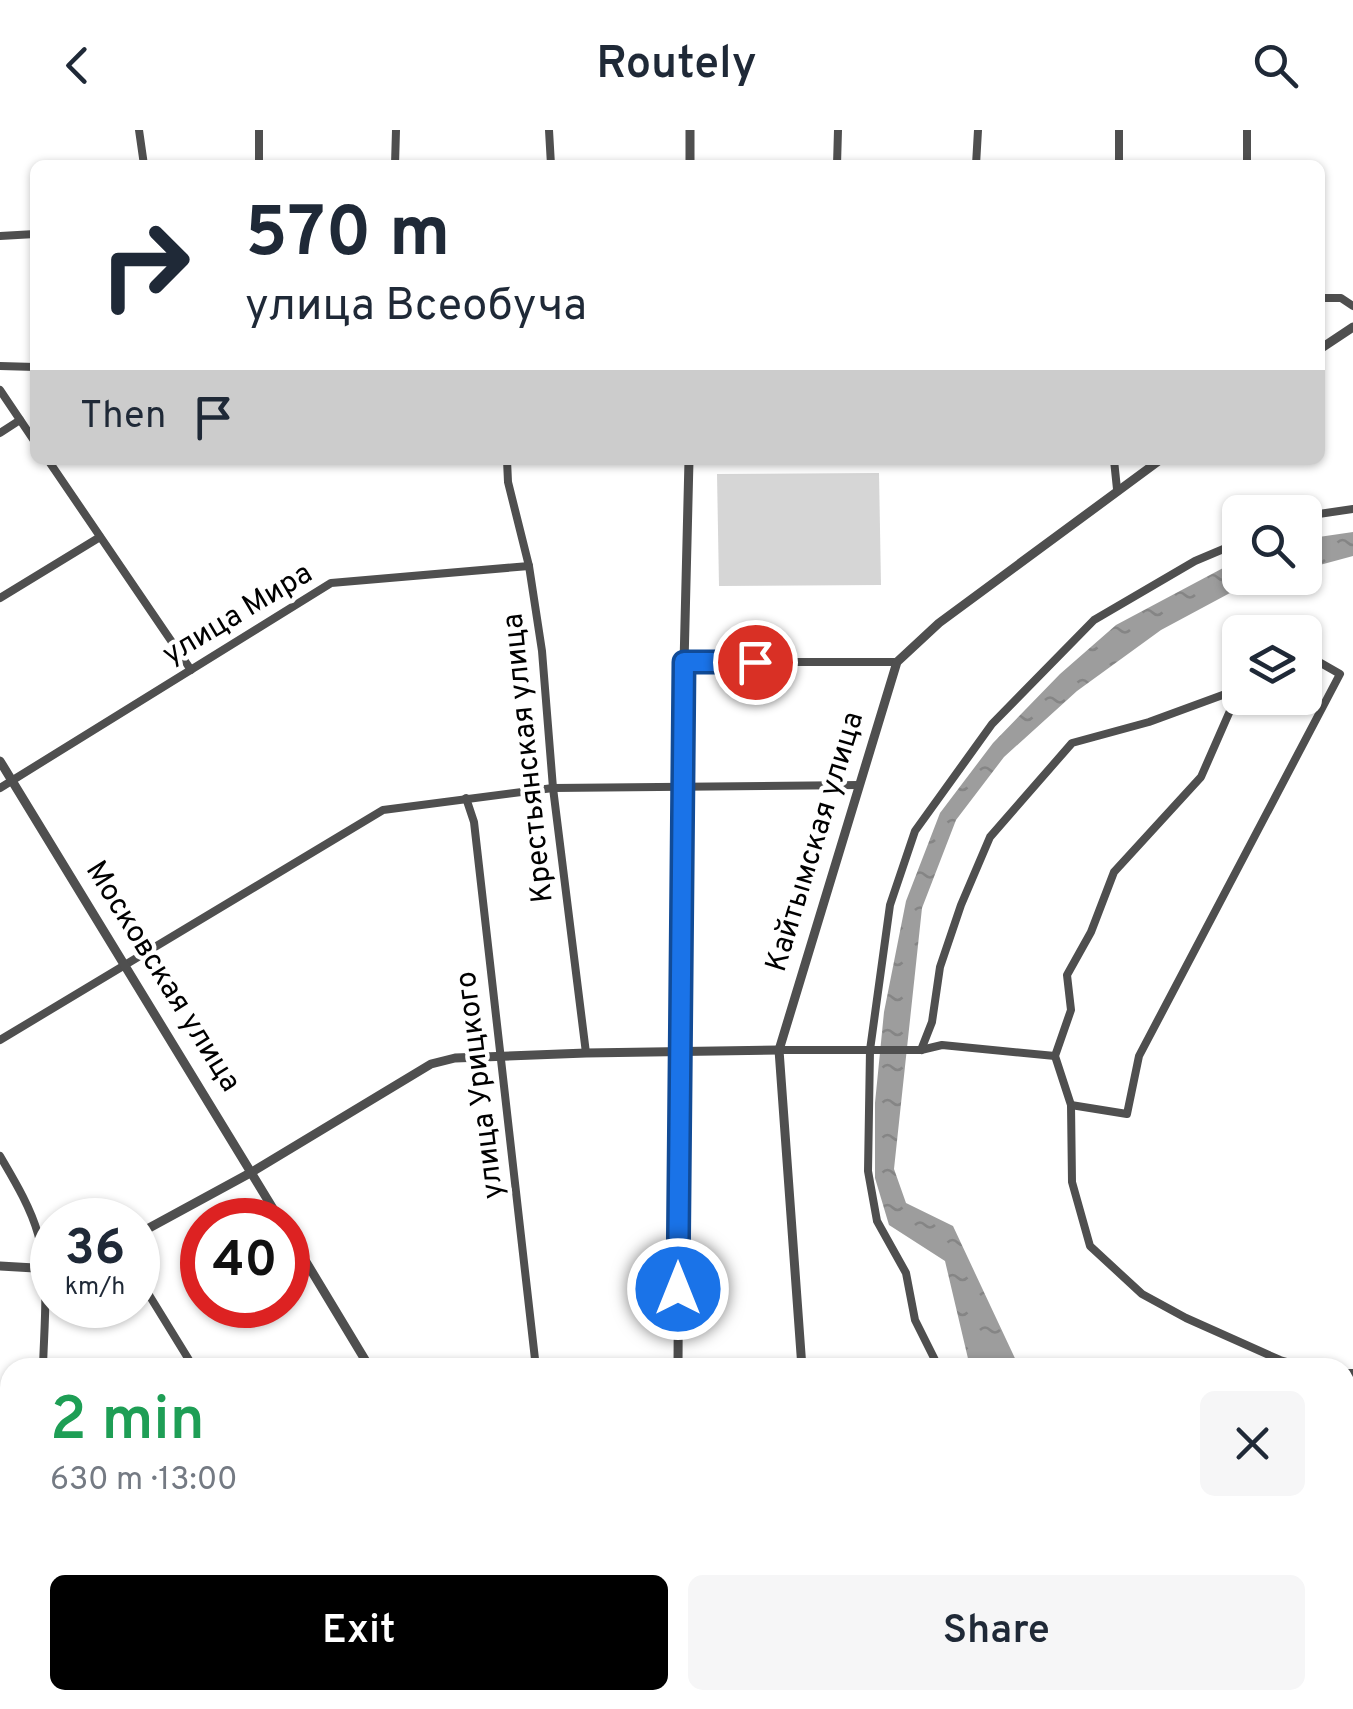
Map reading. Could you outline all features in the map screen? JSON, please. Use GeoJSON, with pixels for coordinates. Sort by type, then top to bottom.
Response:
{"type":"FeatureCollection","features":[{"type":"Feature","properties":{"kind":"street"},"geometry":{"type":"LineString","coordinates":[[139,130],[143,160]]}},
{"type":"Feature","properties":{"kind":"street"},"geometry":{"type":"LineString","coordinates":[[260,130],[260,160]]}},
{"type":"Feature","properties":{"kind":"street"},"geometry":{"type":"LineString","coordinates":[[395,160],[396,130]]}},
{"type":"Feature","properties":{"kind":"street"},"geometry":{"type":"LineString","coordinates":[[549,130],[551,160]]}},
{"type":"Feature","properties":{"kind":"street"},"geometry":{"type":"LineString","coordinates":[[690,130],[690,160]]}},
{"type":"Feature","properties":{"kind":"street"},"geometry":{"type":"LineString","coordinates":[[837,160],[838,130]]}},
{"type":"Feature","properties":{"kind":"street"},"geometry":{"type":"LineString","coordinates":[[976,160],[978,130]]}},
{"type":"Feature","properties":{"kind":"street"},"geometry":{"type":"LineString","coordinates":[[1119,130],[1119,160]]}},
{"type":"Feature","properties":{"kind":"street"},"geometry":{"type":"LineString","coordinates":[[1246,160],[1247,130]]}},
{"type":"Feature","properties":{"kind":"street"},"geometry":{"type":"LineString","coordinates":[[0,236],[30,234]]}},
{"type":"Feature","properties":{"kind":"street"},"geometry":{"type":"LineString","coordinates":[[1325,298],[1341,298],[1353,306]]}},
{"type":"Feature","properties":{"kind":"street"},"geometry":{"type":"LineString","coordinates":[[1325,345],[1352,326]]}},
{"type":"Feature","properties":{"kind":"street"},"geometry":{"type":"LineString","coordinates":[[0,366],[30,367]]}},
{"type":"Feature","properties":{"kind":"street"},"geometry":{"type":"LineString","coordinates":[[0,390],[30,435]]}},
{"type":"Feature","properties":{"kind":"street"},"geometry":{"type":"LineString","coordinates":[[0,433],[20,420]]}},
{"type":"Feature","properties":{"kind":"street"},"geometry":{"type":"LineString","coordinates":[[51,465],[191,670]]}},
{"type":"Feature","properties":{"kind":"street","name":"Крестьянская улица"},"geometry":{"type":"LineString","coordinates":[[507,465],[542,651],[553,788],[586,1053]]}},
{"type":"Feature","properties":{"kind":"street"},"geometry":{"type":"LineString","coordinates":[[678,1358],[689,465]]}},
{"type":"Feature","properties":{"kind":"street"},"geometry":{"type":"LineString","coordinates":[[1115,465],[1118,489]]}},
{"type":"Feature","properties":{"kind":"street","name":"Кайтымская улица"},"geometry":{"type":"LineString","coordinates":[[801,1358],[779,1050],[898,662],[938,623],[1153,465]]}},
{"type":"Feature","properties":{"kind":"street"},"geometry":{"type":"LineString","coordinates":[[1322,514],[1353,509]]}},
{"type":"Feature","properties":{"kind":"street"},"geometry":{"type":"LineString","coordinates":[[0,598],[100,537]]}},
{"type":"Feature","properties":{"kind":"street"},"geometry":{"type":"LineString","coordinates":[[935,1358],[915,1320],[906,1273],[874,1210],[868,1172],[870,1050],[890,905],[915,831],[992,724],[1094,620],[1195,561],[1222,550]]}},
{"type":"Feature","properties":{"kind":"street","name":"улица Мира"},"geometry":{"type":"LineString","coordinates":[[0,788],[330,584],[529,566]]}},
{"type":"Feature","properties":{"kind":"street"},"geometry":{"type":"LineString","coordinates":[[684,662],[898,662]]}},
{"type":"Feature","properties":{"kind":"street"},"geometry":{"type":"LineString","coordinates":[[1322,664],[1340,674],[1322,708]]}},
{"type":"Feature","properties":{"kind":"street"},"geometry":{"type":"LineString","coordinates":[[921,1050],[932,1022],[940,967],[990,836],[1072,743],[1150,722],[1222,695]]}},
{"type":"Feature","properties":{"kind":"street"},"geometry":{"type":"LineString","coordinates":[[1228,715],[1201,777],[1114,872],[1091,932],[1067,975],[1071,1010],[1055,1056],[1071,1105],[1072,1182],[1090,1246],[1142,1294],[1186,1318],[1281,1358]]}},
{"type":"Feature","properties":{"kind":"street"},"geometry":{"type":"LineString","coordinates":[[1071,1105],[1127,1114],[1139,1056],[1318,715]]}},
{"type":"Feature","properties":{"kind":"street","name":"Московская улица"},"geometry":{"type":"LineString","coordinates":[[0,761],[267,1198]]}},
{"type":"Feature","properties":{"kind":"street"},"geometry":{"type":"LineString","coordinates":[[0,1040],[383,810],[553,788],[860,785]]}},
{"type":"Feature","properties":{"kind":"street","name":"улица Урицкого"},"geometry":{"type":"LineString","coordinates":[[466,798],[474,822],[535,1358]]}},
{"type":"Feature","properties":{"kind":"street"},"geometry":{"type":"LineString","coordinates":[[160,1222],[252,1172],[431,1064],[455,1058],[921,1050],[942,1045],[1055,1056]]}},
{"type":"Feature","properties":{"kind":"street"},"geometry":{"type":"LineString","coordinates":[[0,1156],[30,1214]]}},
{"type":"Feature","properties":{"kind":"street"},"geometry":{"type":"LineString","coordinates":[[0,1266],[30,1268]]}},
{"type":"Feature","properties":{"kind":"street"},"geometry":{"type":"LineString","coordinates":[[310,1268],[364,1358]]}},
{"type":"Feature","properties":{"kind":"street"},"geometry":{"type":"LineString","coordinates":[[160,1313],[188,1358]]}},
{"type":"Feature","properties":{"kind":"street"},"geometry":{"type":"LineString","coordinates":[[44,1358],[45,1328]]}},
{"type":"Feature","properties":{"kind":"shaded area"},"geometry":{"type":"Polygon","coordinates":[[[879,473],[881,585],[719,586],[717,474],[879,473]]]}},
{"type":"Feature","properties":{"kind":"water"},"geometry":{"type":"Polygon","coordinates":[[[1353,532],[1353,556],[1322,564],[1322,537],[1353,532]]]}},
{"type":"Feature","properties":{"kind":"water"},"geometry":{"type":"Polygon","coordinates":[[[1222,569],[1222,595],[1226,595],[1161,630],[1077,691],[1004,757],[956,820],[922,908],[894,1169],[906,1203],[953,1226],[1015,1358],[968,1358],[945,1261],[889,1225],[875,1178],[875,1103],[884,1012],[906,901],[940,813],[993,743],[1060,674],[1116,625],[1222,569]]]}},
{"type":"Feature","properties":{"kind":"route"},"geometry":{"type":"LineString","coordinates":[[678,1289],[684,662],[755,662]]}}]}
